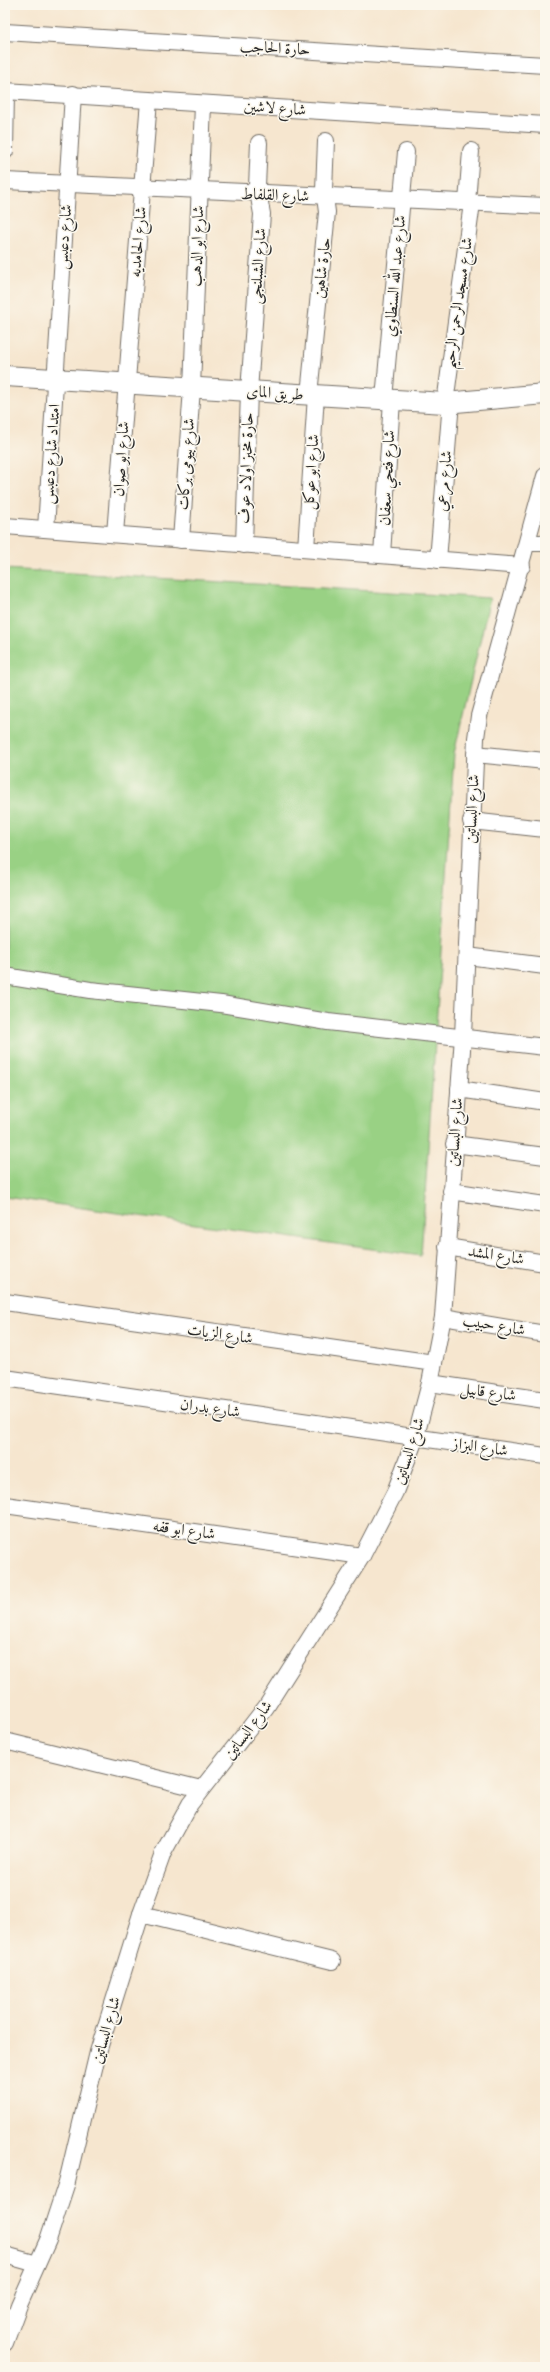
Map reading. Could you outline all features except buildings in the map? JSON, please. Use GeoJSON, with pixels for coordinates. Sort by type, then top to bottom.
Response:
{"type":"FeatureCollection","features":[{"type":"Feature","properties":{"kind":"street","name":"حارة الحاجب"},"geometry":{"type":"LineString","coordinates":[[5,32],[545,65]]}},
{"type":"Feature","properties":{"kind":"street","name":"شارع لاشين"},"geometry":{"type":"LineString","coordinates":[[6,91],[73,94],[203,104],[545,125]]}},
{"type":"Feature","properties":{"kind":"street"},"geometry":{"type":"LineString","coordinates":[[5,151],[6,91]]}},
{"type":"Feature","properties":{"kind":"street","name":"شارع دعبس"},"geometry":{"type":"LineString","coordinates":[[55,379],[73,94]]}},
{"type":"Feature","properties":{"kind":"street","name":"شارع الحامديه"},"geometry":{"type":"LineString","coordinates":[[127,383],[149,100]]}},
{"type":"Feature","properties":{"kind":"street","name":"شارع ابو الدهب"},"geometry":{"type":"LineString","coordinates":[[192,388],[203,104]]}},
{"type":"Feature","properties":{"kind":"street","name":"حارة شاهين"},"geometry":{"type":"LineString","coordinates":[[312,395],[327,212],[324,184],[326,141]]}},
{"type":"Feature","properties":{"kind":"street","name":"شارع الشبلنجى"},"geometry":{"type":"LineString","coordinates":[[249,391],[262,214],[257,186],[259,143]]}},
{"type":"Feature","properties":{"kind":"street","name":"شارع مسجد الرحمن الرحيم"},"geometry":{"type":"LineString","coordinates":[[448,402],[469,202],[471,151]]}},
{"type":"Feature","properties":{"kind":"street","name":"شارع عبد الله السنطاوي"},"geometry":{"type":"LineString","coordinates":[[388,400],[406,152]]}},
{"type":"Feature","properties":{"kind":"street","name":"شارع القلفاط"},"geometry":{"type":"LineString","coordinates":[[5,181],[199,192],[545,206]]}},
{"type":"Feature","properties":{"kind":"street","name":"طريق الماى"},"geometry":{"type":"LineString","coordinates":[[5,376],[388,400],[448,402],[545,392]]}},
{"type":"Feature","properties":{"kind":"street","name":"امتداد شارع دعبس"},"geometry":{"type":"LineString","coordinates":[[46,529],[55,379]]}},
{"type":"Feature","properties":{"kind":"street","name":"شارع ابو صوان"},"geometry":{"type":"LineString","coordinates":[[116,534],[127,383]]}},
{"type":"Feature","properties":{"kind":"street","name":"شارع بيومى بركات"},"geometry":{"type":"LineString","coordinates":[[181,540],[192,388]]}},
{"type":"Feature","properties":{"kind":"street","name":"حارة مخبز اولاد عوف"},"geometry":{"type":"LineString","coordinates":[[244,545],[249,391]]}},
{"type":"Feature","properties":{"kind":"street","name":"شارع ابو عوكل"},"geometry":{"type":"LineString","coordinates":[[306,549],[312,395]]}},
{"type":"Feature","properties":{"kind":"street","name":"شارع فتحي سعفان"},"geometry":{"type":"LineString","coordinates":[[382,555],[388,400]]}},
{"type":"Feature","properties":{"kind":"street","name":"شارع مرعي"},"geometry":{"type":"LineString","coordinates":[[438,560],[448,402]]}},
{"type":"Feature","properties":{"kind":"street","name":"شارع البساتين"},"geometry":{"type":"LineString","coordinates":[[5,2343],[68,2182],[98,2052],[141,1914],[171,1836],[201,1789],[266,1707],[362,1556],[395,1492],[415,1439],[430,1383],[443,1317],[467,956],[474,754],[479,716],[522,566],[545,476]]}},
{"type":"Feature","properties":{"kind":"street"},"geometry":{"type":"LineString","coordinates":[[5,526],[522,566]]}},
{"type":"Feature","properties":{"kind":"street"},"geometry":{"type":"LineString","coordinates":[[528,543],[545,543]]}},
{"type":"Feature","properties":{"kind":"street"},"geometry":{"type":"LineString","coordinates":[[474,754],[545,761]]}},
{"type":"Feature","properties":{"kind":"street"},"geometry":{"type":"LineString","coordinates":[[471,821],[545,829]]}},
{"type":"Feature","properties":{"kind":"street"},"geometry":{"type":"LineString","coordinates":[[467,956],[545,966]]}},
{"type":"Feature","properties":{"kind":"street"},"geometry":{"type":"LineString","coordinates":[[5,976],[90,990],[222,1004],[328,1022],[462,1036],[545,1047]]}},
{"type":"Feature","properties":{"kind":"street"},"geometry":{"type":"LineString","coordinates":[[458,1089],[545,1102]]}},
{"type":"Feature","properties":{"kind":"street"},"geometry":{"type":"LineString","coordinates":[[454,1144],[545,1156]]}},
{"type":"Feature","properties":{"kind":"street"},"geometry":{"type":"LineString","coordinates":[[451,1191],[545,1205]]}},
{"type":"Feature","properties":{"kind":"street","name":"شارع المشد"},"geometry":{"type":"LineString","coordinates":[[448,1248],[545,1263]]}},
{"type":"Feature","properties":{"kind":"street","name":"شارع الزيات"},"geometry":{"type":"LineString","coordinates":[[5,1302],[434,1363]]}},
{"type":"Feature","properties":{"kind":"street","name":"شارع حبيب"},"geometry":{"type":"LineString","coordinates":[[443,1317],[545,1334]]}},
{"type":"Feature","properties":{"kind":"street","name":"شارع بدران"},"geometry":{"type":"LineString","coordinates":[[5,1378],[415,1439]]}},
{"type":"Feature","properties":{"kind":"street","name":"شارع قابيل"},"geometry":{"type":"LineString","coordinates":[[430,1383],[545,1400]]}},
{"type":"Feature","properties":{"kind":"street","name":"شارع البزاز"},"geometry":{"type":"LineString","coordinates":[[415,1439],[545,1456]]}},
{"type":"Feature","properties":{"kind":"street","name":"شارع ابو قفه"},"geometry":{"type":"LineString","coordinates":[[5,1505],[362,1556]]}},
{"type":"Feature","properties":{"kind":"street"},"geometry":{"type":"LineString","coordinates":[[5,1740],[201,1789]]}},
{"type":"Feature","properties":{"kind":"street"},"geometry":{"type":"LineString","coordinates":[[141,1914],[332,1962]]}},
{"type":"Feature","properties":{"kind":"street"},"geometry":{"type":"LineString","coordinates":[[5,2255],[37,2264]]}},
{"type":"Feature","properties":{"kind":"green space"},"geometry":{"type":"Polygon","coordinates":[[[5,569],[490,598],[454,754],[421,1256],[5,1197],[5,569]]]}}]}
